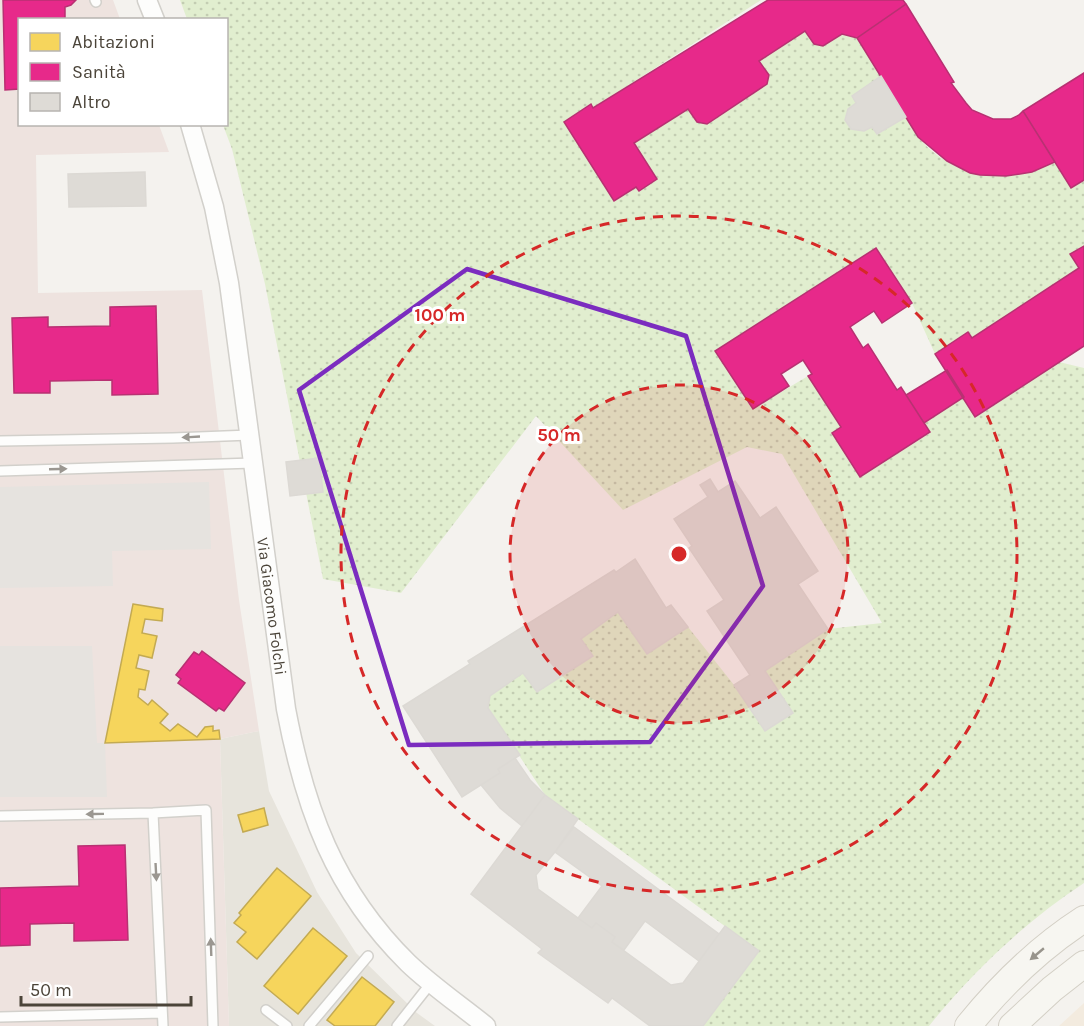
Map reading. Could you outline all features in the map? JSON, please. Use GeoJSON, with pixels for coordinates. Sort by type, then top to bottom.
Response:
{"type":"FeatureCollection","features":[{"type":"Feature","properties":{"kind":"street"},"geometry":{"type":"LineString","coordinates":[[147,0],[153,18]]}},
{"type":"Feature","properties":{"kind":"street","name":"Via Giacomo Folchi"},"geometry":{"type":"LineString","coordinates":[[191,126],[214,207],[223,249],[286,709],[293,749],[313,816],[337,868],[367,916],[408,963],[486,1026]]}},
{"type":"Feature","properties":{"kind":"street"},"geometry":{"type":"LineString","coordinates":[[968,1026],[1005,983],[1046,946],[1084,919]]}},
{"type":"Feature","properties":{"kind":"street"},"geometry":{"type":"LineString","coordinates":[[1012,1026],[1052,989],[1084,964]]}},
{"type":"Feature","properties":{"kind":"lane"},"geometry":{"type":"LineString","coordinates":[[0,441],[250,435]]}},
{"type":"Feature","properties":{"kind":"lane"},"geometry":{"type":"LineString","coordinates":[[0,471],[254,463]]}},
{"type":"Feature","properties":{"kind":"lane"},"geometry":{"type":"LineString","coordinates":[[0,816],[206,810],[213,1026]]}},
{"type":"Feature","properties":{"kind":"lane"},"geometry":{"type":"LineString","coordinates":[[153,813],[163,1026]]}},
{"type":"Feature","properties":{"kind":"lane"},"geometry":{"type":"LineString","coordinates":[[309,1026],[368,956]]}},
{"type":"Feature","properties":{"kind":"lane"},"geometry":{"type":"LineString","coordinates":[[397,1026],[431,983]]}},
{"type":"Feature","properties":{"kind":"lane"},"geometry":{"type":"LineString","coordinates":[[266,1010],[287,1026]]}},
{"type":"Feature","properties":{"kind":"lane"},"geometry":{"type":"LineString","coordinates":[[0,1017],[162,1013]]}},
{"type":"Feature","properties":{"kind":"highlighted area"},"geometry":{"type":"Polygon","coordinates":[[[467,269],[686,336],[763,586],[650,742],[409,745],[299,390],[467,269]]]}},
{"type":"Feature","properties":{"kind":"shaded area"},"geometry":{"type":"Polygon","coordinates":[[[0,0],[113,0],[120,18],[18,18],[18,126],[159,126],[169,152],[36,155],[38,293],[202,290],[239,600],[259,731],[220,739],[229,1026],[0,1026],[0,0]]]}},
{"type":"Feature","properties":{"kind":"shaded area"},"geometry":{"type":"Polygon","coordinates":[[[209,482],[211,549],[112,551],[113,586],[0,588],[0,487],[209,482]]]}},
{"type":"Feature","properties":{"kind":"shaded area"},"geometry":{"type":"Polygon","coordinates":[[[0,646],[92,646],[97,743],[105,743],[107,797],[0,797],[0,646]]]}},
{"type":"Feature","properties":{"kind":"shaded area"},"geometry":{"type":"Polygon","coordinates":[[[259,731],[269,791],[317,892],[356,953],[417,1013],[435,1026],[229,1026],[220,739],[259,731]]]}},
{"type":"Feature","properties":{"kind":"shaded area"},"geometry":{"type":"Polygon","coordinates":[[[1084,1003],[1084,1026],[1059,1026],[1084,1003]]]}},
{"type":"Feature","properties":{"kind":"green space"},"geometry":{"type":"Polygon","coordinates":[[[180,0],[761,0],[593,108],[590,104],[565,121],[614,201],[636,187],[639,191],[657,179],[634,143],[688,109],[697,122],[707,124],[767,84],[769,75],[759,61],[805,31],[814,44],[823,46],[842,34],[857,38],[881,76],[852,96],[856,103],[851,129],[864,131],[872,127],[878,134],[906,117],[916,135],[932,151],[964,169],[982,174],[1019,174],[1055,162],[1071,188],[1084,180],[1084,246],[1070,254],[1079,268],[972,338],[967,332],[935,354],[912,303],[876,248],[715,351],[753,409],[808,376],[841,427],[832,433],[860,477],[930,433],[924,423],[964,397],[976,417],[1059,362],[1084,368],[1084,883],[1041,914],[1001,948],[963,986],[929,1026],[703,1026],[759,951],[545,795],[488,708],[490,696],[523,673],[537,692],[593,656],[581,639],[618,612],[647,654],[688,627],[734,685],[765,731],[793,713],[765,671],[828,629],[882,623],[782,454],[747,447],[623,510],[536,416],[401,593],[323,579],[265,284],[232,149],[223,126],[228,126],[228,18],[187,18],[180,0]]]}},
{"type":"Feature","properties":{"kind":"building: Abitazioni"},"geometry":{"type":"Polygon","coordinates":[[[133,604],[163,609],[162,621],[145,619],[142,633],[157,636],[152,658],[139,655],[136,668],[149,671],[145,690],[139,689],[138,697],[148,705],[152,700],[168,714],[160,723],[170,731],[178,724],[197,737],[205,727],[213,726],[213,731],[219,730],[220,739],[105,743],[133,604]]]}},
{"type":"Feature","properties":{"kind":"building: Abitazioni"},"geometry":{"type":"Polygon","coordinates":[[[264,808],[268,825],[243,832],[238,815],[264,808]]]}},
{"type":"Feature","properties":{"kind":"building: Abitazioni"},"geometry":{"type":"Polygon","coordinates":[[[277,868],[311,896],[257,959],[237,942],[246,932],[234,923],[241,915],[239,913],[277,868]]]}},
{"type":"Feature","properties":{"kind":"building: Abitazioni"},"geometry":{"type":"Polygon","coordinates":[[[313,928],[347,956],[298,1014],[264,986],[313,928]]]}},
{"type":"Feature","properties":{"kind":"building: Abitazioni"},"geometry":{"type":"Polygon","coordinates":[[[362,977],[394,1002],[375,1026],[335,1026],[327,1020],[362,977]]]}},
{"type":"Feature","properties":{"kind":"building: Sanità"},"geometry":{"type":"Polygon","coordinates":[[[3,0],[76,0],[65,7],[65,18],[18,18],[18,89],[5,90],[3,0]]]}},
{"type":"Feature","properties":{"kind":"building: Sanità"},"geometry":{"type":"Polygon","coordinates":[[[768,0],[903,0],[906,4],[857,38],[842,34],[823,46],[814,44],[805,31],[759,61],[769,75],[767,84],[707,124],[697,122],[688,109],[634,143],[657,179],[639,191],[636,187],[614,201],[564,122],[591,104],[593,108],[768,0]]]}},
{"type":"Feature","properties":{"kind":"building: Sanità"},"geometry":{"type":"Polygon","coordinates":[[[906,4],[954,82],[951,83],[972,110],[993,119],[1011,119],[1023,111],[1055,162],[1032,172],[1006,176],[980,175],[970,173],[947,161],[918,137],[857,38],[906,4]]]}},
{"type":"Feature","properties":{"kind":"building: Sanità"},"geometry":{"type":"Polygon","coordinates":[[[1084,73],[1084,180],[1071,188],[1023,111],[1084,73]]]}},
{"type":"Feature","properties":{"kind":"building: Sanità"},"geometry":{"type":"Polygon","coordinates":[[[1084,246],[1084,346],[975,417],[935,354],[968,332],[972,338],[1079,268],[1070,254],[1084,246]]]}},
{"type":"Feature","properties":{"kind":"building: Sanità"},"geometry":{"type":"Polygon","coordinates":[[[876,248],[912,303],[882,323],[874,311],[850,327],[863,348],[868,344],[897,390],[901,387],[930,432],[860,477],[832,433],[841,427],[808,376],[812,374],[803,360],[781,374],[789,386],[753,409],[715,351],[876,248]]]}},
{"type":"Feature","properties":{"kind":"building: Sanità"},"geometry":{"type":"Polygon","coordinates":[[[156,306],[158,394],[112,395],[112,380],[50,381],[50,393],[14,393],[12,318],[48,317],[48,327],[110,326],[110,307],[156,306]]]}},
{"type":"Feature","properties":{"kind":"building: Sanità"},"geometry":{"type":"Polygon","coordinates":[[[947,370],[964,397],[924,423],[906,395],[947,370]]]}},
{"type":"Feature","properties":{"kind":"building: Sanità"},"geometry":{"type":"Polygon","coordinates":[[[202,651],[245,683],[224,711],[219,708],[216,711],[178,683],[181,679],[176,675],[194,652],[199,655],[202,651]]]}},
{"type":"Feature","properties":{"kind":"building: Sanità"},"geometry":{"type":"Polygon","coordinates":[[[125,845],[128,940],[74,941],[74,923],[30,924],[30,945],[0,946],[0,888],[79,886],[78,846],[125,845]]]}},
{"type":"Feature","properties":{"kind":"building: Altro"},"geometry":{"type":"Polygon","coordinates":[[[881,76],[906,117],[877,134],[872,127],[864,131],[851,129],[845,120],[848,109],[856,103],[852,96],[881,76]]]}},
{"type":"Feature","properties":{"kind":"building: Altro"},"geometry":{"type":"Polygon","coordinates":[[[145,172],[146,206],[69,207],[68,174],[145,172]]]}},
{"type":"Feature","properties":{"kind":"building: Altro"},"geometry":{"type":"Polygon","coordinates":[[[319,458],[323,492],[290,496],[286,462],[319,458]]]}},
{"type":"Feature","properties":{"kind":"building: Altro"},"geometry":{"type":"Polygon","coordinates":[[[710,479],[718,492],[735,481],[760,518],[776,507],[818,571],[798,584],[828,629],[765,671],[793,713],[765,731],[734,685],[750,675],[707,611],[724,600],[689,548],[692,546],[674,519],[708,497],[700,485],[710,479]]]}},
{"type":"Feature","properties":{"kind":"building: Altro"},"geometry":{"type":"Polygon","coordinates":[[[635,559],[666,608],[671,605],[688,627],[647,654],[618,612],[581,639],[593,656],[537,692],[523,673],[490,696],[488,708],[520,755],[498,769],[500,773],[462,797],[403,706],[470,664],[468,661],[635,559]]]}},
{"type":"Feature","properties":{"kind":"building: Altro"},"geometry":{"type":"Polygon","coordinates":[[[515,758],[530,780],[545,795],[522,826],[500,808],[481,785],[500,773],[498,769],[515,758]]]}},
{"type":"Feature","properties":{"kind":"building: Altro"},"geometry":{"type":"Polygon","coordinates":[[[545,795],[578,819],[536,875],[538,889],[592,928],[596,923],[615,937],[612,942],[671,985],[683,983],[725,926],[759,951],[703,1026],[650,1026],[612,998],[608,1003],[538,953],[542,949],[471,894],[545,795]]]}},
{"type":"Feature","properties":{"kind":"building: Altro"},"geometry":{"type":"Polygon","coordinates":[[[574,827],[719,934],[699,961],[645,921],[624,950],[612,942],[615,937],[596,923],[592,928],[578,918],[602,886],[555,852],[574,827]]]}}]}
